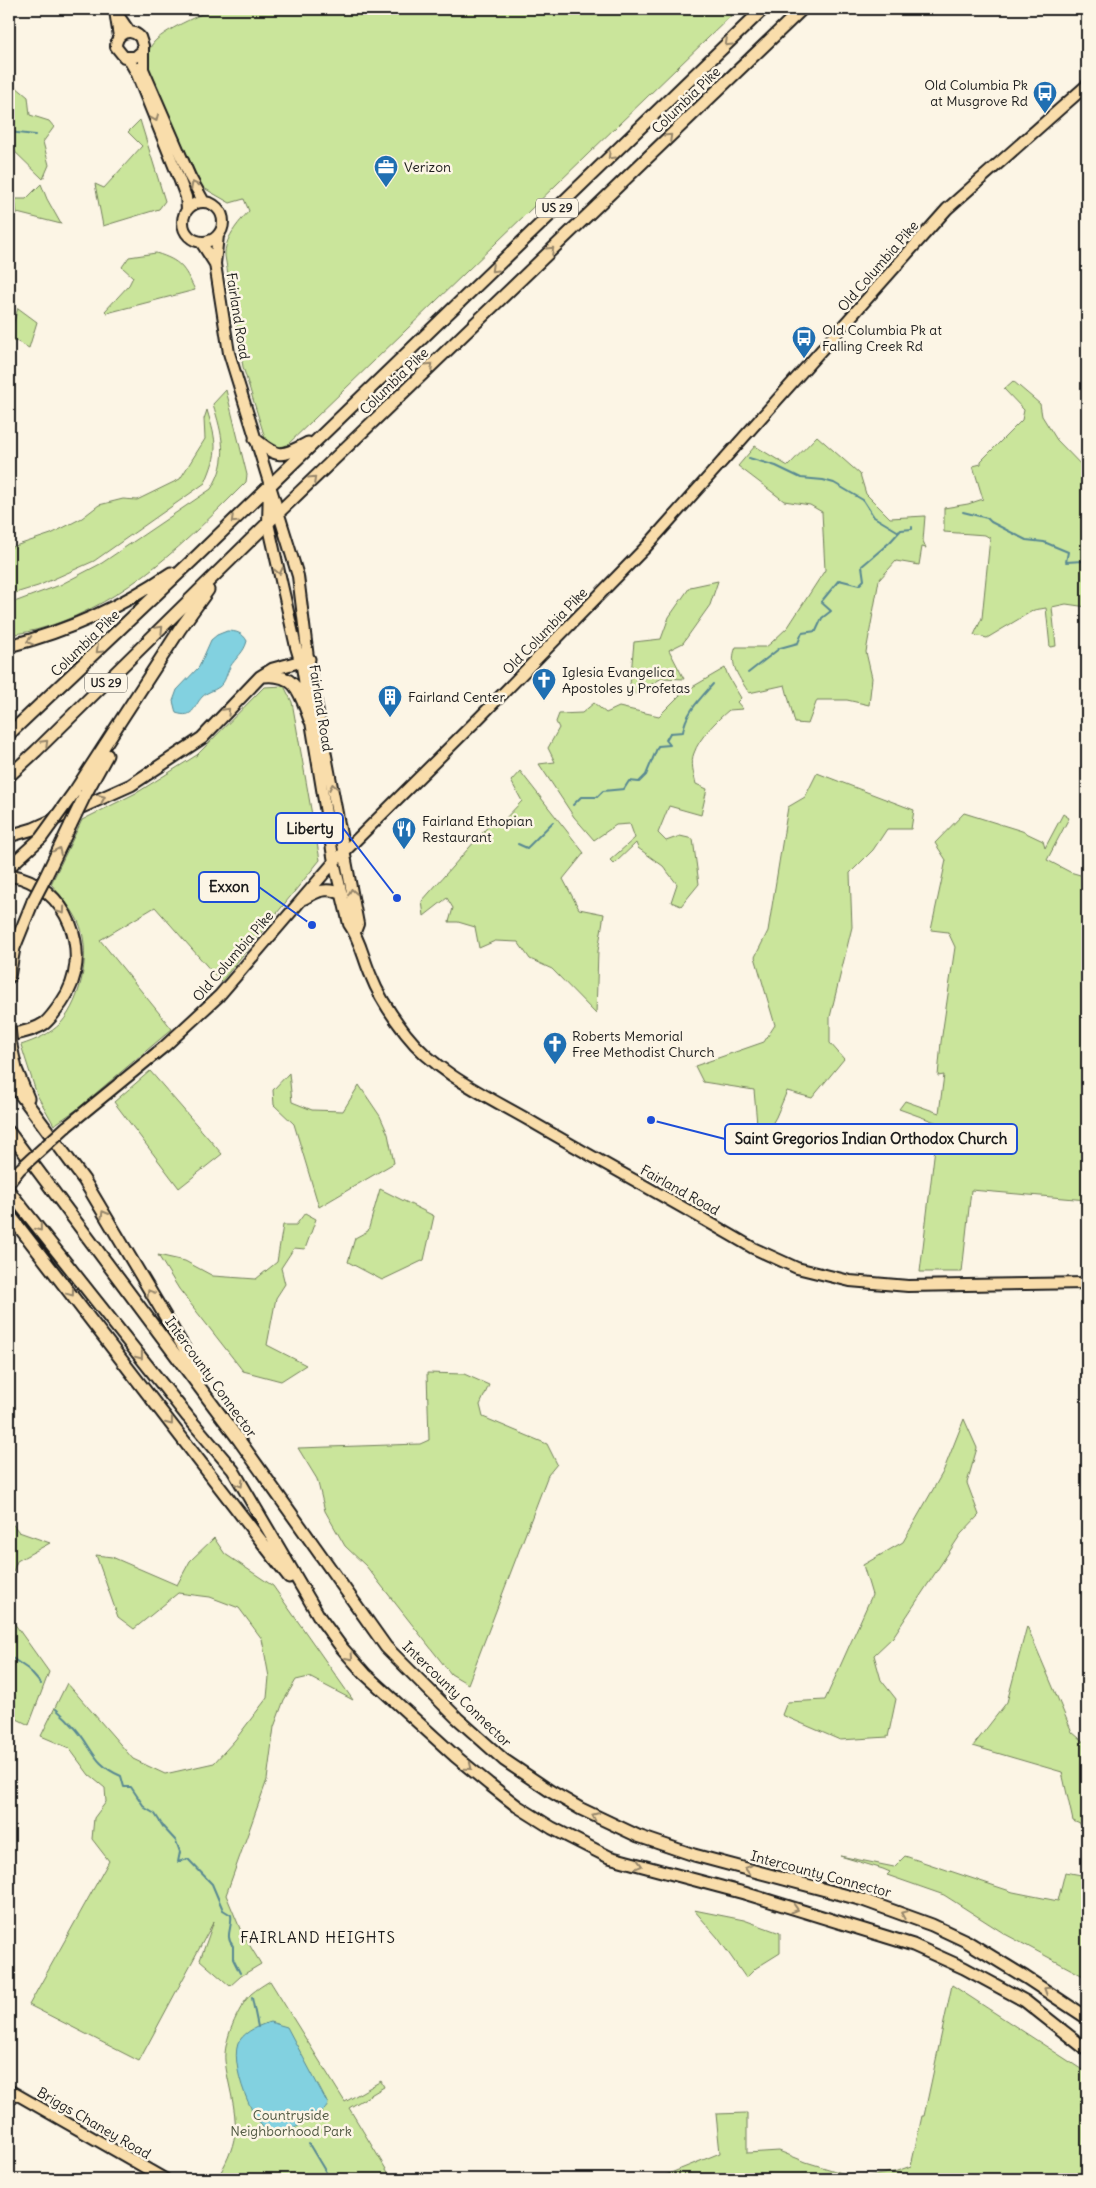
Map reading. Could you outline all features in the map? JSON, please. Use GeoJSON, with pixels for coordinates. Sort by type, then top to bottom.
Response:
{"type":"FeatureCollection","features":[{"type":"Feature","properties":{"kind":"highway","name":"Columbia Pike"},"geometry":{"type":"LineString","coordinates":[[9,734],[198,556],[763,9]]}},
{"type":"Feature","properties":{"kind":"highway","name":"Columbia Pike"},"geometry":{"type":"LineString","coordinates":[[9,776],[278,513],[802,9]]}},
{"type":"Feature","properties":{"kind":"highway"},"geometry":{"type":"LineString","coordinates":[[256,439],[271,452],[281,455],[289,453],[322,434]]}},
{"type":"Feature","properties":{"kind":"highway"},"geometry":{"type":"LineString","coordinates":[[9,646],[48,636],[90,619],[127,601],[198,556]]}},
{"type":"Feature","properties":{"kind":"highway"},"geometry":{"type":"LineString","coordinates":[[9,867],[41,838],[81,792],[144,685],[180,629],[227,564]]}},
{"type":"Feature","properties":{"kind":"highway"},"geometry":{"type":"LineString","coordinates":[[9,836],[33,829],[131,785],[202,738],[260,677],[273,669],[304,660]]}},
{"type":"Feature","properties":{"kind":"highway"},"geometry":{"type":"LineString","coordinates":[[260,677],[275,675],[286,678],[291,682],[297,688],[310,720]]}},
{"type":"Feature","properties":{"kind":"highway"},"geometry":{"type":"LineString","coordinates":[[9,977],[14,948],[71,824],[81,792]]}},
{"type":"Feature","properties":{"kind":"highway"},"geometry":{"type":"LineString","coordinates":[[9,875],[31,883],[47,892],[60,906],[70,922],[76,939],[77,956],[75,977],[57,1010],[44,1023],[10,1041]]}},
{"type":"Feature","properties":{"kind":"highway"},"geometry":{"type":"LineString","coordinates":[[9,1024],[10,1041],[16,1069],[39,1122]]}},
{"type":"Feature","properties":{"kind":"highway"},"geometry":{"type":"LineString","coordinates":[[9,1079],[39,1122],[84,1180],[239,1440]]}},
{"type":"Feature","properties":{"kind":"highway","name":"Intercounty Connector"},"geometry":{"type":"LineString","coordinates":[[9,1132],[239,1440],[386,1647],[457,1718],[504,1760],[529,1778],[581,1809],[638,1836],[694,1855],[863,1900],[932,1925],[966,1941],[1087,2018]]}},
{"type":"Feature","properties":{"kind":"highway"},"geometry":{"type":"LineString","coordinates":[[9,1190],[188,1417],[233,1470],[320,1618]]}},
{"type":"Feature","properties":{"kind":"highway"},"geometry":{"type":"LineString","coordinates":[[9,1214],[342,1648],[365,1674],[454,1756],[517,1806],[552,1828],[609,1857],[744,1893],[913,1944],[964,1968],[1025,2001],[1087,2050]]}},
{"type":"Feature","properties":{"kind":"main road"},"geometry":{"type":"LineString","coordinates":[[115,10],[129,31],[140,37],[143,46],[143,69],[190,177],[204,202]]}},
{"type":"Feature","properties":{"kind":"main road"},"geometry":{"type":"LineString","coordinates":[[115,10],[119,37]]}},
{"type":"Feature","properties":{"kind":"main road"},"geometry":{"type":"LineString","coordinates":[[129,31],[123,32],[119,37],[116,43],[118,52],[128,58],[136,72],[178,174],[186,197],[187,209]]}},
{"type":"Feature","properties":{"kind":"main road"},"geometry":{"type":"LineString","coordinates":[[128,58],[135,57],[142,51]]}},
{"type":"Feature","properties":{"kind":"main road","name":"Old Columbia Pike"},"geometry":{"type":"LineString","coordinates":[[9,1182],[20,1169],[66,1127],[165,1046],[219,996],[334,862],[486,712],[646,547],[947,209],[1087,85]]}},
{"type":"Feature","properties":{"kind":"main road"},"geometry":{"type":"LineString","coordinates":[[204,202],[213,205],[220,212],[223,222],[218,235],[213,239],[201,242],[191,239],[184,229],[183,217],[187,209],[196,203],[204,202]]}},
{"type":"Feature","properties":{"kind":"main road","name":"Fairland Road"},"geometry":{"type":"LineString","coordinates":[[218,235],[216,264],[228,353],[298,576],[310,720],[334,862],[343,895],[348,924],[355,932],[371,977],[384,1003],[406,1034],[437,1064],[483,1094],[753,1248],[798,1268],[850,1281],[908,1286],[1087,1283]]}},
{"type":"Feature","properties":{"kind":"main road","name":"Fairland Road"},"geometry":{"type":"LineString","coordinates":[[201,242],[216,264]]}},
{"type":"Feature","properties":{"kind":"main road","name":"Fairland Road"},"geometry":{"type":"LineString","coordinates":[[269,486],[268,523],[304,660],[321,736],[358,924],[355,932]]}},
{"type":"Feature","properties":{"kind":"main road"},"geometry":{"type":"LineString","coordinates":[[298,902],[325,889],[343,895]]}},
{"type":"Feature","properties":{"kind":"main road","name":"Briggs Chaney Road"},"geometry":{"type":"LineString","coordinates":[[9,2090],[164,2179]]}},
{"type":"Feature","properties":{"kind":"green space"},"geometry":{"type":"Polygon","coordinates":[[[212,9],[738,9],[284,448],[270,446],[265,438],[243,367],[225,256],[229,237],[249,211],[244,199],[230,203],[202,187],[149,71],[148,54],[154,42],[169,31],[212,9]]]}},
{"type":"Feature","properties":{"kind":"green space"},"geometry":{"type":"Polygon","coordinates":[[[9,81],[28,97],[30,115],[49,121],[54,127],[43,142],[49,165],[43,179],[9,146],[9,81]]]}},
{"type":"Feature","properties":{"kind":"green space"},"geometry":{"type":"Polygon","coordinates":[[[140,120],[165,201],[159,209],[103,226],[95,184],[104,188],[142,146],[128,132],[140,120]]]}},
{"type":"Feature","properties":{"kind":"green space"},"geometry":{"type":"Polygon","coordinates":[[[41,184],[61,224],[17,213],[15,199],[26,199],[41,184]]]}},
{"type":"Feature","properties":{"kind":"green space"},"geometry":{"type":"Polygon","coordinates":[[[156,253],[171,259],[181,266],[195,290],[107,313],[105,311],[129,285],[133,277],[122,267],[129,257],[156,253]]]}},
{"type":"Feature","properties":{"kind":"green space"},"geometry":{"type":"Polygon","coordinates":[[[18,308],[37,322],[29,348],[16,341],[9,342],[9,329],[12,328],[18,308]]]}},
{"type":"Feature","properties":{"kind":"green space"},"geometry":{"type":"Polygon","coordinates":[[[1013,381],[1040,404],[1042,416],[1057,440],[1087,471],[1087,607],[1066,604],[1052,607],[1056,646],[1050,647],[1046,608],[1034,610],[987,638],[974,635],[982,618],[990,538],[985,535],[944,532],[944,508],[983,499],[973,466],[981,464],[981,461],[1022,420],[1024,410],[1004,389],[1013,381]]]}},
{"type":"Feature","properties":{"kind":"green space"},"geometry":{"type":"Polygon","coordinates":[[[226,390],[247,475],[246,482],[179,547],[130,585],[103,602],[75,616],[28,632],[9,635],[9,604],[60,585],[102,563],[211,489],[221,467],[222,457],[221,436],[213,404],[226,390]]]}},
{"type":"Feature","properties":{"kind":"green space"},"geometry":{"type":"Polygon","coordinates":[[[207,410],[215,447],[213,463],[205,483],[94,561],[38,586],[9,595],[9,548],[51,534],[82,518],[99,505],[123,499],[137,500],[180,479],[205,439],[204,419],[207,410]]]}},
{"type":"Feature","properties":{"kind":"green space"},"geometry":{"type":"Polygon","coordinates":[[[817,436],[860,474],[866,494],[890,518],[925,516],[923,541],[926,548],[922,547],[919,565],[896,561],[879,580],[866,652],[872,678],[869,705],[847,700],[817,700],[808,724],[795,723],[785,685],[749,693],[736,671],[733,660],[736,647],[766,647],[788,627],[825,570],[822,512],[810,505],[784,501],[738,466],[755,446],[788,466],[817,436]]]}},
{"type":"Feature","properties":{"kind":"green space"},"geometry":{"type":"Polygon","coordinates":[[[718,581],[710,605],[683,643],[669,650],[684,679],[662,678],[635,694],[630,685],[634,642],[661,639],[669,617],[690,587],[718,581]]]}},
{"type":"Feature","properties":{"kind":"green space"},"geometry":{"type":"Polygon","coordinates":[[[725,668],[741,698],[737,702],[743,709],[729,710],[724,714],[704,735],[696,747],[692,764],[693,773],[696,784],[707,789],[701,815],[669,806],[658,833],[666,841],[680,836],[693,839],[699,884],[681,906],[671,902],[677,884],[663,866],[638,848],[636,843],[614,864],[610,860],[635,838],[630,824],[616,825],[594,840],[574,817],[539,764],[555,762],[548,748],[559,728],[556,722],[559,714],[582,713],[594,703],[606,713],[619,707],[659,716],[682,693],[725,668]]]}},
{"type":"Feature","properties":{"kind":"green space"},"geometry":{"type":"Polygon","coordinates":[[[284,686],[292,702],[320,860],[221,982],[155,907],[100,940],[172,1029],[76,1110],[54,1125],[37,1095],[21,1045],[42,1036],[61,1023],[74,1001],[83,974],[84,946],[78,921],[66,902],[51,884],[82,820],[138,792],[197,755],[264,687],[284,686]]]}},
{"type":"Feature","properties":{"kind":"green space"},"geometry":{"type":"Polygon","coordinates":[[[520,771],[584,853],[563,879],[579,909],[604,914],[598,951],[596,1014],[552,969],[530,959],[518,942],[495,941],[479,948],[475,927],[458,922],[449,922],[453,908],[447,898],[424,916],[422,901],[491,823],[501,823],[522,801],[511,781],[520,771]]]}},
{"type":"Feature","properties":{"kind":"green space"},"geometry":{"type":"Polygon","coordinates":[[[817,773],[914,810],[911,829],[887,829],[873,850],[850,873],[852,927],[830,1017],[830,1043],[844,1059],[812,1098],[787,1091],[776,1117],[759,1147],[754,1090],[703,1082],[695,1066],[764,1042],[775,1025],[755,957],[768,931],[788,807],[805,797],[817,773]]]}},
{"type":"Feature","properties":{"kind":"green space"},"geometry":{"type":"Polygon","coordinates":[[[964,813],[1022,831],[1043,841],[1045,848],[1063,814],[1069,818],[1047,860],[1070,872],[1087,877],[1087,1200],[971,1190],[962,1272],[920,1272],[938,1123],[899,1109],[905,1101],[939,1113],[944,1075],[938,1076],[941,1042],[955,947],[948,932],[931,930],[946,860],[935,843],[964,813]]]}},
{"type":"Feature","properties":{"kind":"green space"},"geometry":{"type":"Polygon","coordinates":[[[150,1071],[222,1154],[179,1188],[114,1102],[150,1071]]]}},
{"type":"Feature","properties":{"kind":"green space"},"geometry":{"type":"Polygon","coordinates":[[[289,1073],[292,1102],[312,1110],[343,1111],[359,1085],[380,1116],[388,1134],[394,1163],[319,1207],[294,1124],[274,1105],[273,1090],[289,1073]]]}},
{"type":"Feature","properties":{"kind":"green space"},"geometry":{"type":"Polygon","coordinates":[[[380,1189],[434,1216],[424,1260],[382,1280],[348,1262],[355,1238],[368,1231],[380,1189]]]}},
{"type":"Feature","properties":{"kind":"green space"},"geometry":{"type":"Polygon","coordinates":[[[305,1213],[316,1219],[305,1249],[294,1248],[281,1268],[285,1284],[276,1298],[267,1345],[306,1365],[281,1381],[243,1371],[179,1289],[158,1255],[185,1261],[213,1276],[256,1279],[277,1262],[283,1225],[296,1225],[305,1213]]]}},
{"type":"Feature","properties":{"kind":"green space"},"geometry":{"type":"Polygon","coordinates":[[[427,1373],[464,1374],[489,1385],[480,1405],[483,1417],[547,1444],[557,1464],[548,1475],[468,1684],[451,1674],[366,1566],[345,1546],[325,1511],[317,1479],[298,1448],[420,1444],[429,1440],[427,1373]]]}},
{"type":"Feature","properties":{"kind":"green space"},"geometry":{"type":"Polygon","coordinates":[[[964,1419],[977,1448],[967,1483],[979,1515],[961,1534],[893,1637],[874,1655],[881,1680],[896,1699],[888,1737],[840,1740],[782,1715],[787,1702],[825,1700],[872,1595],[863,1565],[903,1542],[943,1472],[964,1419]]]}},
{"type":"Feature","properties":{"kind":"green space"},"geometry":{"type":"Polygon","coordinates":[[[9,1520],[19,1532],[50,1543],[17,1561],[9,1582],[9,1520]]]}},
{"type":"Feature","properties":{"kind":"green space"},"geometry":{"type":"Polygon","coordinates":[[[214,1538],[225,1554],[273,1586],[353,1700],[309,1677],[296,1680],[284,1700],[274,1727],[267,1780],[226,1895],[241,1931],[261,1964],[241,1976],[230,1986],[200,1960],[214,1921],[139,2061],[29,2005],[109,1861],[92,1839],[94,1818],[106,1802],[105,1788],[89,1775],[69,1748],[41,1736],[67,1683],[133,1759],[165,1774],[214,1763],[235,1740],[267,1698],[269,1677],[262,1639],[239,1608],[210,1597],[178,1593],[134,1629],[118,1617],[96,1555],[112,1557],[177,1585],[190,1561],[214,1538]]]}},
{"type":"Feature","properties":{"kind":"green space"},"geometry":{"type":"Polygon","coordinates":[[[9,1616],[49,1672],[29,1725],[9,1715],[9,1616]]]}},
{"type":"Feature","properties":{"kind":"green space"},"geometry":{"type":"Polygon","coordinates":[[[1027,1626],[1072,1732],[1087,1745],[1087,1827],[1073,1821],[1062,1772],[973,1746],[1007,1702],[1027,1626]]]}},
{"type":"Feature","properties":{"kind":"green space"},"geometry":{"type":"Polygon","coordinates":[[[840,1856],[894,1867],[905,1856],[1013,1892],[1058,1901],[1065,1872],[1087,1876],[1087,1978],[1005,1934],[944,1895],[887,1875],[890,1872],[883,1869],[840,1856]]]}},
{"type":"Feature","properties":{"kind":"green space"},"geometry":{"type":"Polygon","coordinates":[[[694,1910],[744,1920],[780,1933],[780,1953],[756,1968],[746,1978],[718,1938],[694,1910]]]}},
{"type":"Feature","properties":{"kind":"green space","name":"Countryside Neighborhood Park"},"geometry":{"type":"Polygon","coordinates":[[[270,1981],[345,2102],[381,2081],[384,2087],[349,2108],[392,2179],[217,2179],[231,2151],[235,2133],[234,2106],[225,2061],[226,2044],[232,2025],[241,2007],[253,1992],[270,1981]]]}},
{"type":"Feature","properties":{"kind":"green space"},"geometry":{"type":"Polygon","coordinates":[[[952,1985],[1087,2073],[1087,2179],[656,2179],[720,2153],[716,2114],[747,2113],[747,2153],[779,2151],[806,2162],[858,2178],[894,2172],[911,2166],[922,2116],[924,2116],[952,1985]]]}},
{"type":"Feature","properties":{"kind":"water"},"geometry":{"type":"Polygon","coordinates":[[[227,631],[239,633],[247,641],[242,652],[230,667],[223,683],[204,695],[190,713],[176,713],[173,701],[177,690],[199,667],[211,640],[227,631]]]}},
{"type":"Feature","properties":{"kind":"water"},"geometry":{"type":"Polygon","coordinates":[[[270,2022],[287,2027],[328,2104],[325,2109],[313,2118],[275,2136],[267,2132],[251,2109],[237,2062],[237,2049],[240,2040],[254,2029],[270,2022]]]}},
{"type":"Feature","properties":{"kind":"waterway"},"geometry":{"type":"LineString","coordinates":[[9,132],[35,135]]}},
{"type":"Feature","properties":{"kind":"waterway"},"geometry":{"type":"LineString","coordinates":[[749,458],[776,466],[801,478],[834,483],[863,500],[874,517],[899,532]]}},
{"type":"Feature","properties":{"kind":"waterway"},"geometry":{"type":"LineString","coordinates":[[963,512],[987,518],[991,522],[1026,540],[1044,542],[1068,552],[1066,562],[1083,561],[1087,564]]}},
{"type":"Feature","properties":{"kind":"waterway"},"geometry":{"type":"LineString","coordinates":[[748,673],[780,648],[798,643],[802,633],[816,631],[822,618],[831,611],[821,602],[839,580],[859,585],[864,580],[862,566],[901,530],[912,529],[912,527]]}},
{"type":"Feature","properties":{"kind":"waterway"},"geometry":{"type":"LineString","coordinates":[[573,805],[581,797],[597,797],[603,791],[624,789],[629,781],[639,782],[646,775],[658,746],[670,745],[666,740],[670,733],[683,732],[690,712],[713,684]]}},
{"type":"Feature","properties":{"kind":"waterway"},"geometry":{"type":"LineString","coordinates":[[518,844],[527,848],[553,822]]}},
{"type":"Feature","properties":{"kind":"waterway"},"geometry":{"type":"LineString","coordinates":[[9,1656],[28,1669],[41,1684]]}},
{"type":"Feature","properties":{"kind":"waterway"},"geometry":{"type":"LineString","coordinates":[[56,1709],[76,1729],[99,1761],[105,1767],[121,1776],[124,1787],[131,1787],[145,1808],[155,1814],[176,1841],[180,1852],[178,1862],[188,1859],[212,1884],[223,1910],[231,1915],[229,1939],[233,1946],[233,1959],[240,1973]]}},
{"type":"Feature","properties":{"kind":"waterway"},"geometry":{"type":"LineString","coordinates":[[252,1998],[258,2027]]}},
{"type":"Feature","properties":{"kind":"waterway"},"geometry":{"type":"LineString","coordinates":[[309,2144],[330,2179]]}},
{"type":"Feature","properties":{"kind":"place","name":"Old Columbia Pk at Musgrove Rd"},"geometry":{"type":"Point","coordinates":[1045,114]}},
{"type":"Feature","properties":{"kind":"place","name":"Verizon"},"geometry":{"type":"Point","coordinates":[386,188]}},
{"type":"Feature","properties":{"kind":"place","name":"Old Columbia Pk at Falling Creek Rd"},"geometry":{"type":"Point","coordinates":[804,359]}},
{"type":"Feature","properties":{"kind":"place","name":"Iglesia Evangelica Apostoles y Profetas"},"geometry":{"type":"Point","coordinates":[544,701]}},
{"type":"Feature","properties":{"kind":"place","name":"Fairland Center"},"geometry":{"type":"Point","coordinates":[390,718]}},
{"type":"Feature","properties":{"kind":"place","name":"Fairland Ethopian Restaurant"},"geometry":{"type":"Point","coordinates":[404,850]}},
{"type":"Feature","properties":{"kind":"place","name":"Liberty"},"geometry":{"type":"Point","coordinates":[397,898]}},
{"type":"Feature","properties":{"kind":"place","name":"Exxon"},"geometry":{"type":"Point","coordinates":[312,925]}},
{"type":"Feature","properties":{"kind":"place","name":"Roberts Memorial Free Methodist Church"},"geometry":{"type":"Point","coordinates":[555,1065]}},
{"type":"Feature","properties":{"kind":"place","name":"Saint Gregorios Indian Orthodox Church"},"geometry":{"type":"Point","coordinates":[651,1120]}},
{"type":"Feature","properties":{"kind":"district","name":"FAIRLAND HEIGHTS"},"geometry":{"type":"Point","coordinates":[318,1938]}}]}
